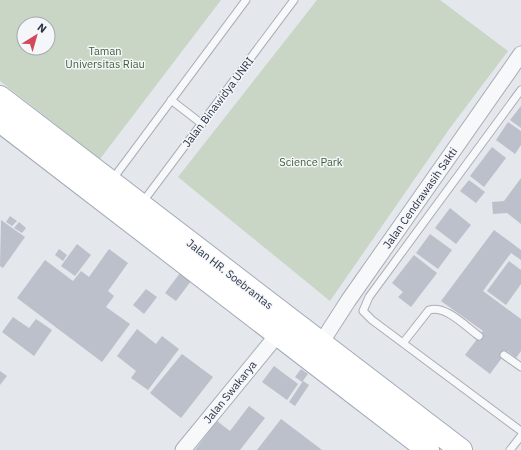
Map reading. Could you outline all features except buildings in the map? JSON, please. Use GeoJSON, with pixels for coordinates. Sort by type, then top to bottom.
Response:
{"type":"FeatureCollection","features":[{"type":"Feature","properties":{"kind":"main road","name":"Jalan HR. Soebrantas"},"geometry":{"type":"LineString","coordinates":[[0,97],[461,450]]}},
{"type":"Feature","properties":{"kind":"main road","name":"Jalan HR. Soebrantas"},"geometry":{"type":"LineString","coordinates":[[0,121],[428,450]]}},
{"type":"Feature","properties":{"kind":"street","name":"Jalan Cendrawasih Sakti"},"geometry":{"type":"LineString","coordinates":[[321,344],[348,301],[521,54]]}},
{"type":"Feature","properties":{"kind":"street","name":"Jalan Swakarya"},"geometry":{"type":"LineString","coordinates":[[183,450],[278,334]]}},
{"type":"Feature","properties":{"kind":"lane"},"geometry":{"type":"LineString","coordinates":[[111,182],[246,0]]}},
{"type":"Feature","properties":{"kind":"lane","name":"Jalan Binawidya UNRI"},"geometry":{"type":"LineString","coordinates":[[141,205],[294,0]]}},
{"type":"Feature","properties":{"kind":"lane"},"geometry":{"type":"LineString","coordinates":[[521,90],[369,297],[363,311],[403,343],[521,431]]}},
{"type":"Feature","properties":{"kind":"lane"},"geometry":{"type":"LineString","coordinates":[[171,100],[202,124]]}},
{"type":"Feature","properties":{"kind":"lane"},"geometry":{"type":"LineString","coordinates":[[403,343],[429,310],[435,308],[444,310],[479,336]]}},
{"type":"Feature","properties":{"kind":"lane"},"geometry":{"type":"LineString","coordinates":[[504,355],[521,367]]}},
{"type":"Feature","properties":{"kind":"lane"},"geometry":{"type":"LineString","coordinates":[[510,450],[521,436]]}},
{"type":"Feature","properties":{"kind":"green space","name":"Taman Universitas Riau"},"geometry":{"type":"Polygon","coordinates":[[[0,0],[221,0],[100,159],[0,81],[0,0]]]}},
{"type":"Feature","properties":{"kind":"green space","name":"Science Park"},"geometry":{"type":"Polygon","coordinates":[[[317,0],[440,0],[508,51],[450,128],[330,301],[178,177],[317,0]]]}}]}
